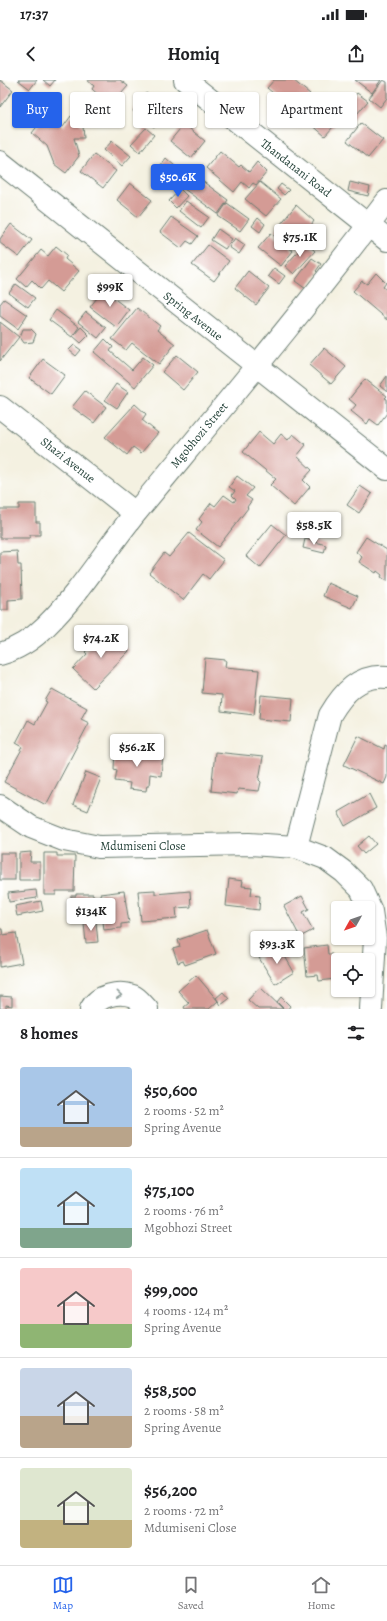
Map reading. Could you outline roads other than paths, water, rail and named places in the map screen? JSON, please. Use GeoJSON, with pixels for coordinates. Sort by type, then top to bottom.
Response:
{"type":"FeatureCollection","features":[{"type":"Feature","properties":{"kind":"street","name":"Thandanani Road"},"geometry":{"type":"LineString","coordinates":[[185,80],[387,240]]}},
{"type":"Feature","properties":{"kind":"street","name":"Spring Avenue"},"geometry":{"type":"LineString","coordinates":[[0,162],[387,469]]}},
{"type":"Feature","properties":{"kind":"street","name":"Mgobhozi Street"},"geometry":{"type":"LineString","coordinates":[[0,654],[28,642],[46,626],[66,604],[135,513],[257,366],[387,202]]}},
{"type":"Feature","properties":{"kind":"street","name":"Shazi Avenue"},"geometry":{"type":"LineString","coordinates":[[0,407],[135,513]]}},
{"type":"Feature","properties":{"kind":"street"},"geometry":{"type":"LineString","coordinates":[[296,847],[330,715],[338,702],[351,687],[365,679],[378,676],[387,677]]}},
{"type":"Feature","properties":{"kind":"street","name":"Mdumiseni Close"},"geometry":{"type":"LineString","coordinates":[[0,806],[31,827],[64,840],[98,847],[249,844],[296,847],[325,858],[344,872],[361,889],[381,932],[375,938],[372,1009]]}},
{"type":"Feature","properties":{"kind":"street"},"geometry":{"type":"LineString","coordinates":[[91,1009],[94,1004],[112,994],[133,996],[147,1009]]}}]}
